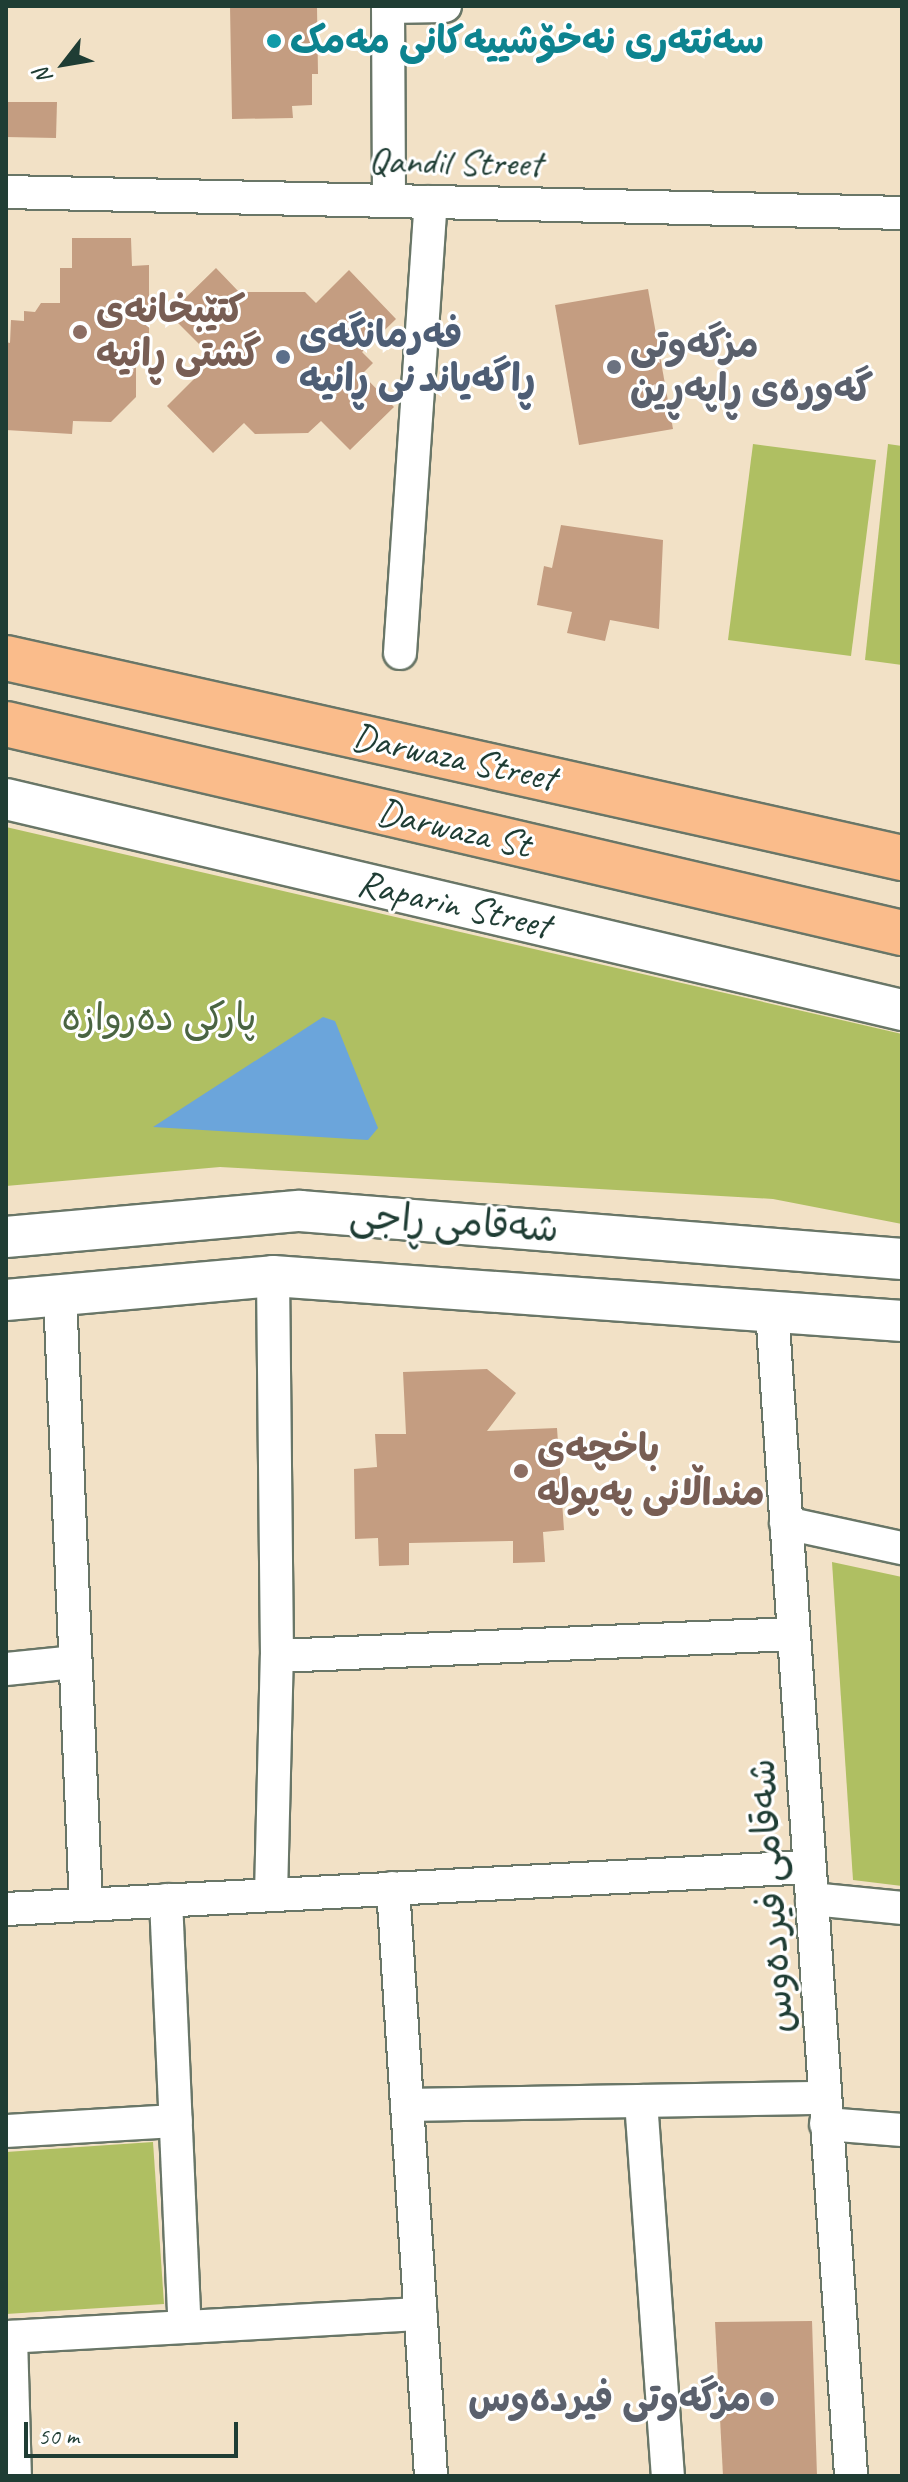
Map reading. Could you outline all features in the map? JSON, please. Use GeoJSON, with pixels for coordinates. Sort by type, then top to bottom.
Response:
{"type":"FeatureCollection","features":[{"type":"Feature","properties":{"kind":"highway","name":"Darwaza Street"},"geometry":{"type":"LineString","coordinates":[[6,658],[902,858]]}},
{"type":"Feature","properties":{"kind":"highway","name":"Darwaza St"},"geometry":{"type":"LineString","coordinates":[[6,724],[902,933]]}},
{"type":"Feature","properties":{"kind":"highway"},"geometry":{"type":"LineString","coordinates":[[531,846],[547,777]]}},
{"type":"Feature","properties":{"kind":"street"},"geometry":{"type":"LineString","coordinates":[[389,201],[388,6],[445,6]]}},
{"type":"Feature","properties":{"kind":"street","name":"Qandil Street"},"geometry":{"type":"LineString","coordinates":[[6,192],[902,213]]}},
{"type":"Feature","properties":{"kind":"street"},"geometry":{"type":"LineString","coordinates":[[400,653],[431,202]]}},
{"type":"Feature","properties":{"kind":"street","name":"Raparin Street"},"geometry":{"type":"LineString","coordinates":[[6,799],[902,1010]]}},
{"type":"Feature","properties":{"kind":"street","name":"شەقامی ڕاجی"},"geometry":{"type":"LineString","coordinates":[[6,1237],[300,1211],[884,1256]]}},
{"type":"Feature","properties":{"kind":"street"},"geometry":{"type":"LineString","coordinates":[[857,1316],[884,1256]]}},
{"type":"Feature","properties":{"kind":"street"},"geometry":{"type":"LineString","coordinates":[[271,1895],[277,1656],[273,1276]]}},
{"type":"Feature","properties":{"kind":"street","name":"شەقامی ڕاجی"},"geometry":{"type":"LineString","coordinates":[[6,1300],[273,1276],[902,1321]]}},
{"type":"Feature","properties":{"kind":"street"},"geometry":{"type":"LineString","coordinates":[[60,1295],[86,1904]]}},
{"type":"Feature","properties":{"kind":"street","name":"شەقامی فیردەوس"},"geometry":{"type":"LineString","coordinates":[[772,1310],[851,2476]]}},
{"type":"Feature","properties":{"kind":"street"},"geometry":{"type":"LineString","coordinates":[[786,1523],[902,1548]]}},
{"type":"Feature","properties":{"kind":"street"},"geometry":{"type":"LineString","coordinates":[[277,1656],[794,1634]]}},
{"type":"Feature","properties":{"kind":"street"},"geometry":{"type":"LineString","coordinates":[[6,1669],[75,1662]]}},
{"type":"Feature","properties":{"kind":"street"},"geometry":{"type":"LineString","coordinates":[[6,1909],[809,1867]]}},
{"type":"Feature","properties":{"kind":"street"},"geometry":{"type":"LineString","coordinates":[[393,1888],[431,2476]]}},
{"type":"Feature","properties":{"kind":"street"},"geometry":{"type":"LineString","coordinates":[[812,1899],[902,1908]]}},
{"type":"Feature","properties":{"kind":"street"},"geometry":{"type":"LineString","coordinates":[[166,1900],[185,2327]]}},
{"type":"Feature","properties":{"kind":"street"},"geometry":{"type":"LineString","coordinates":[[407,2105],[641,2101],[826,2111],[902,2130]]}},
{"type":"Feature","properties":{"kind":"street"},"geometry":{"type":"LineString","coordinates":[[641,2101],[668,2476]]}},
{"type":"Feature","properties":{"kind":"street"},"geometry":{"type":"LineString","coordinates":[[6,2131],[176,2121]]}},
{"type":"Feature","properties":{"kind":"street"},"geometry":{"type":"LineString","coordinates":[[15,2476],[8,2337],[420,2314]]}},
{"type":"Feature","properties":{"kind":"green space"},"geometry":{"type":"Polygon","coordinates":[[[753,444],[876,460],[851,656],[728,640],[753,444]]]}},
{"type":"Feature","properties":{"kind":"green space"},"geometry":{"type":"Polygon","coordinates":[[[888,444],[902,446],[902,665],[865,660],[888,444]]]}},
{"type":"Feature","properties":{"kind":"green space","name":"پارکی دەروازە"},"geometry":{"type":"Polygon","coordinates":[[[6,827],[902,1034],[902,1224],[773,1199],[220,1167],[6,1186],[6,827]]]}},
{"type":"Feature","properties":{"kind":"green space"},"geometry":{"type":"Polygon","coordinates":[[[832,1562],[902,1577],[902,1886],[853,1880],[832,1562]]]}},
{"type":"Feature","properties":{"kind":"green space"},"geometry":{"type":"Polygon","coordinates":[[[153,2142],[164,2304],[6,2314],[6,2152],[153,2142]]]}},
{"type":"Feature","properties":{"kind":"water"},"geometry":{"type":"Polygon","coordinates":[[[323,1017],[335,1021],[378,1128],[368,1140],[153,1127],[323,1017]]]}},
{"type":"Feature","properties":{"kind":"building","name":"سەنتەری نەخۆشییەکانی مەمک"},"geometry":{"type":"Polygon","coordinates":[[[230,6],[317,7],[318,74],[312,74],[312,105],[292,106],[293,118],[232,119],[230,6]]]}},
{"type":"Feature","properties":{"kind":"building"},"geometry":{"type":"Polygon","coordinates":[[[6,102],[57,102],[56,138],[6,137],[6,102]]]}},
{"type":"Feature","properties":{"kind":"building","name":"کتێبخانەی گشتی ڕانیە"},"geometry":{"type":"Polygon","coordinates":[[[72,238],[131,238],[132,266],[149,265],[149,360],[136,360],[136,397],[111,422],[73,421],[72,434],[6,430],[6,342],[10,343],[11,320],[24,321],[24,311],[35,312],[41,303],[60,303],[60,268],[72,268],[72,238]]]}},
{"type":"Feature","properties":{"kind":"building","name":"فەرمانگەی ڕاگەیاندنی ڕانیە"},"geometry":{"type":"Polygon","coordinates":[[[216,268],[239,292],[305,292],[316,303],[349,270],[396,319],[362,352],[373,363],[362,374],[394,407],[350,450],[321,421],[308,433],[255,434],[244,423],[213,453],[167,406],[214,359],[169,314],[216,268]]]}},
{"type":"Feature","properties":{"kind":"building","name":"مزگەوتی گەورەی ڕاپەڕین"},"geometry":{"type":"Polygon","coordinates":[[[648,289],[673,429],[579,445],[555,305],[648,289]]]}},
{"type":"Feature","properties":{"kind":"building"},"geometry":{"type":"Polygon","coordinates":[[[561,525],[663,540],[659,629],[610,620],[605,641],[567,633],[572,612],[537,605],[544,566],[552,568],[561,525]]]}},
{"type":"Feature","properties":{"kind":"building"},"geometry":{"type":"Polygon","coordinates":[[[487,1369],[516,1393],[487,1431],[557,1428],[564,1530],[543,1532],[545,1562],[513,1563],[513,1541],[409,1543],[409,1565],[379,1566],[378,1538],[355,1539],[354,1469],[377,1467],[375,1434],[406,1434],[403,1372],[487,1369]]]}},
{"type":"Feature","properties":{"kind":"building","name":"مزگەوتی فیردەوس"},"geometry":{"type":"Polygon","coordinates":[[[812,2321],[817,2476],[723,2476],[715,2322],[812,2321]]]}},
{"type":"Feature","properties":{"kind":"place","name":"سەنتەری نەخۆشییەکانی مەمک"},"geometry":{"type":"Point","coordinates":[274,41]}},
{"type":"Feature","properties":{"kind":"place","name":"کتێبخانەی گشتی ڕانیە"},"geometry":{"type":"Point","coordinates":[80,332]}},
{"type":"Feature","properties":{"kind":"place","name":"فەرمانگەی ڕاگەیاندنی ڕانیە"},"geometry":{"type":"Point","coordinates":[283,357]}},
{"type":"Feature","properties":{"kind":"place","name":"مزگەوتی گەورەی ڕاپەڕین"},"geometry":{"type":"Point","coordinates":[614,367]}},
{"type":"Feature","properties":{"kind":"place","name":"باخچەی منداڵانی پەپولە"},"geometry":{"type":"Point","coordinates":[521,1471]}},
{"type":"Feature","properties":{"kind":"place","name":"مزگەوتی فیردەوس"},"geometry":{"type":"Point","coordinates":[767,2399]}}]}
